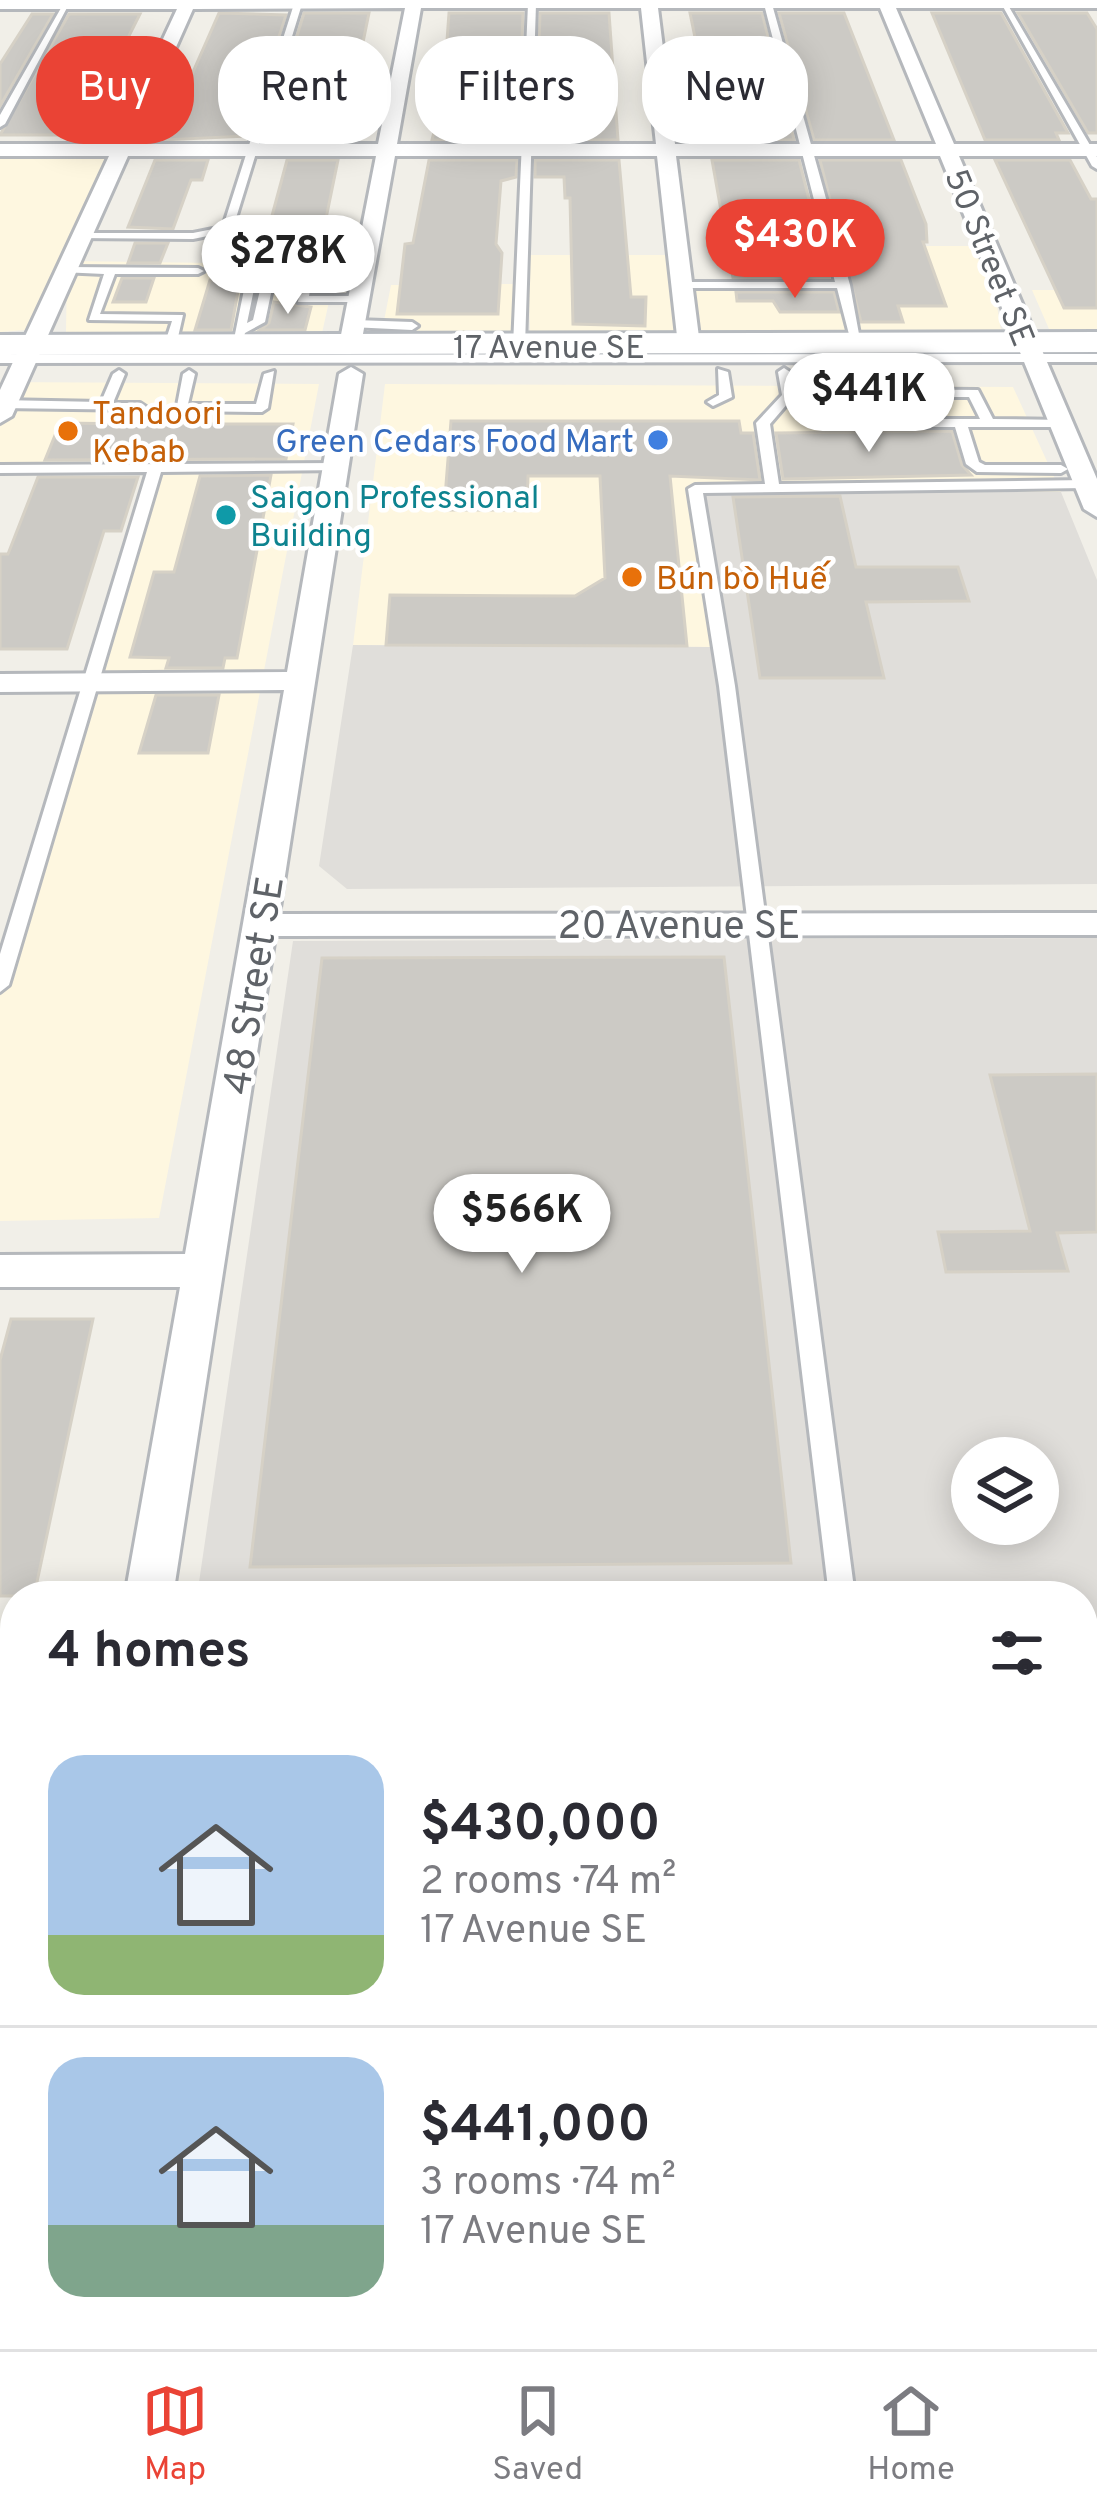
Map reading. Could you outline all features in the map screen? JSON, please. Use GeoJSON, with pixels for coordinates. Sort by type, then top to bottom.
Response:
{"type":"FeatureCollection","features":[{"type":"Feature","properties":{"kind":"main road","name":"17 Avenue SE"},"geometry":{"type":"LineString","coordinates":[[9,376],[119,374],[180,360],[238,338],[718,387],[784,372],[1032,357],[1097,342]]}},
{"type":"Feature","properties":{"kind":"main road","name":"17 Avenue SE"},"geometry":{"type":"LineString","coordinates":[[9,376],[180,360],[270,374],[352,348],[519,346],[688,345],[864,369]]}},
{"type":"Feature","properties":{"kind":"main road","name":"17 Avenue SE"},"geometry":{"type":"LineString","coordinates":[[1032,357],[1097,373]]}},
{"type":"Feature","properties":{"kind":"street"},"geometry":{"type":"LineString","coordinates":[[9,376],[65,270],[188,2]]}},
{"type":"Feature","properties":{"kind":"street","name":"48 Street SE"},"geometry":{"type":"LineString","coordinates":[[152,1581],[338,467],[359,300],[414,2]]}},
{"type":"Feature","properties":{"kind":"street"},"geometry":{"type":"LineString","coordinates":[[0,4],[1097,3]]}},
{"type":"Feature","properties":{"kind":"street"},"geometry":{"type":"LineString","coordinates":[[649,4],[685,285],[688,345]]}},
{"type":"Feature","properties":{"kind":"street","name":"50 Street SE"},"geometry":{"type":"LineString","coordinates":[[886,4],[1097,509]]}},
{"type":"Feature","properties":{"kind":"street"},"geometry":{"type":"LineString","coordinates":[[0,151],[947,150],[1094,155]]}},
{"type":"Feature","properties":{"kind":"street"},"geometry":{"type":"LineString","coordinates":[[0,683],[302,681]]}},
{"type":"Feature","properties":{"kind":"street","name":"20 Avenue SE"},"geometry":{"type":"LineString","coordinates":[[262,925],[1097,924]]}},
{"type":"Feature","properties":{"kind":"street"},"geometry":{"type":"LineString","coordinates":[[0,1271],[204,1270]]}},
{"type":"Feature","properties":{"kind":"lane"},"geometry":{"type":"LineString","coordinates":[[1005,3],[1094,155]]}},
{"type":"Feature","properties":{"kind":"lane"},"geometry":{"type":"LineString","coordinates":[[0,124],[65,4]]}},
{"type":"Feature","properties":{"kind":"lane"},"geometry":{"type":"LineString","coordinates":[[81,236],[193,236],[228,229],[298,4]]}},
{"type":"Feature","properties":{"kind":"lane"},"geometry":{"type":"LineString","coordinates":[[519,346],[532,4]]}},
{"type":"Feature","properties":{"kind":"lane"},"geometry":{"type":"LineString","coordinates":[[768,4],[876,412],[898,423],[1060,423]]}},
{"type":"Feature","properties":{"kind":"lane"},"geometry":{"type":"LineString","coordinates":[[311,256],[302,300],[359,300]]}},
{"type":"Feature","properties":{"kind":"lane"},"geometry":{"type":"LineString","coordinates":[[238,338],[259,322],[273,257],[368,256]]}},
{"type":"Feature","properties":{"kind":"lane"},"geometry":{"type":"LineString","coordinates":[[65,270],[198,272]]}},
{"type":"Feature","properties":{"kind":"lane"},"geometry":{"type":"LineString","coordinates":[[111,271],[93,317],[179,318],[180,360]]}},
{"type":"Feature","properties":{"kind":"lane"},"geometry":{"type":"LineString","coordinates":[[685,285],[844,285]]}},
{"type":"Feature","properties":{"kind":"lane"},"geometry":{"type":"LineString","coordinates":[[352,348],[412,326]]}},
{"type":"Feature","properties":{"kind":"lane"},"geometry":{"type":"LineString","coordinates":[[9,376],[1097,358]]}},
{"type":"Feature","properties":{"kind":"lane"},"geometry":{"type":"LineString","coordinates":[[864,369],[973,393],[989,423]]}},
{"type":"Feature","properties":{"kind":"lane"},"geometry":{"type":"LineString","coordinates":[[772,486],[763,423],[788,396],[784,372]]}},
{"type":"Feature","properties":{"kind":"lane"},"geometry":{"type":"LineString","coordinates":[[105,406],[119,374]]}},
{"type":"Feature","properties":{"kind":"lane"},"geometry":{"type":"LineString","coordinates":[[9,376],[105,406],[140,407]]}},
{"type":"Feature","properties":{"kind":"lane"},"geometry":{"type":"LineString","coordinates":[[961,424],[973,464],[982,469],[1083,477]]}},
{"type":"Feature","properties":{"kind":"lane"},"geometry":{"type":"LineString","coordinates":[[0,985],[155,467]]}},
{"type":"Feature","properties":{"kind":"lane"},"geometry":{"type":"LineString","coordinates":[[0,469],[338,467]]}},
{"type":"Feature","properties":{"kind":"lane"},"geometry":{"type":"LineString","coordinates":[[840,1581],[758,924],[695,489],[1083,477]]}},
{"type":"Feature","properties":{"kind":"shaded area"},"geometry":{"type":"Polygon","coordinates":[[[0,150],[122,150],[71,261],[213,263],[220,247],[230,243],[342,243],[322,333],[66,332],[67,267],[26,330],[0,332],[0,150]]]}},
{"type":"Feature","properties":{"kind":"shaded area"},"geometry":{"type":"Polygon","coordinates":[[[834,246],[987,246],[1001,330],[530,332],[528,255],[681,255],[685,284],[842,285],[834,246]]]}},
{"type":"Feature","properties":{"kind":"shaded area"},"geometry":{"type":"Polygon","coordinates":[[[514,284],[513,333],[382,331],[391,285],[514,284]]]}},
{"type":"Feature","properties":{"kind":"shaded area"},"geometry":{"type":"Polygon","coordinates":[[[1032,290],[1097,290],[1097,329],[1049,329],[1032,290]]]}},
{"type":"Feature","properties":{"kind":"shaded area"},"geometry":{"type":"Polygon","coordinates":[[[0,382],[319,384],[159,1218],[0,1221],[0,984],[155,468],[0,469],[0,382]]]}},
{"type":"Feature","properties":{"kind":"shaded area"},"geometry":{"type":"Polygon","coordinates":[[[385,384],[1013,387],[1061,492],[693,493],[711,647],[353,645],[385,384]]]}},
{"type":"Feature","properties":{"kind":"shaded area"},"geometry":{"type":"Polygon","coordinates":[[[1061,492],[1097,580],[1097,884],[347,889],[319,866],[353,645],[711,647],[692,493],[1061,492]]]}},
{"type":"Feature","properties":{"kind":"shaded area"},"geometry":{"type":"Polygon","coordinates":[[[1097,938],[1097,1581],[199,1581],[293,941],[1097,938]]]}},
{"type":"Feature","properties":{"kind":"building"},"geometry":{"type":"Polygon","coordinates":[[[219,13],[286,15],[279,36],[218,36],[218,137],[194,139],[194,70],[219,13]]]}},
{"type":"Feature","properties":{"kind":"building"},"geometry":{"type":"Polygon","coordinates":[[[304,13],[369,13],[364,36],[297,36],[304,13]]]}},
{"type":"Feature","properties":{"kind":"building"},"geometry":{"type":"Polygon","coordinates":[[[449,13],[523,13],[522,36],[447,36],[449,13]]]}},
{"type":"Feature","properties":{"kind":"building"},"geometry":{"type":"Polygon","coordinates":[[[540,13],[609,13],[611,36],[539,36],[540,13]]]}},
{"type":"Feature","properties":{"kind":"building"},"geometry":{"type":"Polygon","coordinates":[[[690,13],[762,13],[768,36],[695,36],[690,13]]]}},
{"type":"Feature","properties":{"kind":"building"},"geometry":{"type":"Polygon","coordinates":[[[779,13],[844,13],[894,140],[814,140],[808,118],[808,36],[785,36],[779,13]]]}},
{"type":"Feature","properties":{"kind":"building"},"geometry":{"type":"Polygon","coordinates":[[[932,13],[1001,13],[1068,133],[1056,133],[1059,140],[985,140],[932,13]]]}},
{"type":"Feature","properties":{"kind":"building"},"geometry":{"type":"Polygon","coordinates":[[[1018,13],[1087,13],[1097,29],[1097,133],[1088,133],[1018,13]]]}},
{"type":"Feature","properties":{"kind":"building"},"geometry":{"type":"Polygon","coordinates":[[[32,14],[53,14],[36,36],[0,106],[0,64],[32,14]]]}},
{"type":"Feature","properties":{"kind":"building"},"geometry":{"type":"Polygon","coordinates":[[[69,14],[140,14],[129,36],[56,36],[69,14]]]}},
{"type":"Feature","properties":{"kind":"building"},"geometry":{"type":"Polygon","coordinates":[[[36,72],[36,135],[0,135],[36,72]]]}},
{"type":"Feature","properties":{"kind":"building"},"geometry":{"type":"Polygon","coordinates":[[[155,160],[208,160],[202,180],[191,180],[173,229],[128,227],[155,160]]]}},
{"type":"Feature","properties":{"kind":"building"},"geometry":{"type":"Polygon","coordinates":[[[287,160],[338,160],[322,238],[266,238],[287,160]]]}},
{"type":"Feature","properties":{"kind":"building"},"geometry":{"type":"Polygon","coordinates":[[[429,160],[517,160],[516,177],[501,181],[498,314],[397,314],[405,244],[413,243],[429,160]]]}},
{"type":"Feature","properties":{"kind":"building"},"geometry":{"type":"Polygon","coordinates":[[[535,160],[619,160],[631,297],[646,297],[645,326],[573,324],[570,198],[565,198],[564,177],[535,177],[535,160]]]}},
{"type":"Feature","properties":{"kind":"building"},"geometry":{"type":"Polygon","coordinates":[[[712,160],[799,160],[829,278],[733,278],[712,160]]]}},
{"type":"Feature","properties":{"kind":"building"},"geometry":{"type":"Polygon","coordinates":[[[820,160],[901,160],[926,224],[927,242],[923,242],[946,306],[898,306],[903,322],[861,322],[820,160]]]}},
{"type":"Feature","properties":{"kind":"building"},"geometry":{"type":"Polygon","coordinates":[[[995,160],[1070,160],[1091,199],[1097,199],[1097,308],[1064,308],[995,160]]]}},
{"type":"Feature","properties":{"kind":"building"},"geometry":{"type":"Polygon","coordinates":[[[135,243],[168,243],[160,263],[128,263],[135,243]]]}},
{"type":"Feature","properties":{"kind":"building"},"geometry":{"type":"Polygon","coordinates":[[[122,278],[154,278],[146,302],[113,302],[122,278]]]}},
{"type":"Feature","properties":{"kind":"building"},"geometry":{"type":"Polygon","coordinates":[[[210,280],[240,280],[231,330],[195,330],[210,280]]]}},
{"type":"Feature","properties":{"kind":"building"},"geometry":{"type":"Polygon","coordinates":[[[736,292],[834,292],[839,312],[780,312],[773,301],[737,301],[736,292]]]}},
{"type":"Feature","properties":{"kind":"building"},"geometry":{"type":"Polygon","coordinates":[[[274,302],[311,307],[305,330],[260,330],[269,323],[274,302]]]}},
{"type":"Feature","properties":{"kind":"building"},"geometry":{"type":"Polygon","coordinates":[[[451,421],[739,421],[741,433],[753,433],[760,480],[670,476],[687,646],[386,645],[390,595],[575,596],[605,578],[600,476],[528,476],[527,510],[444,510],[451,421]]]}},
{"type":"Feature","properties":{"kind":"building"},"geometry":{"type":"Polygon","coordinates":[[[60,423],[293,424],[286,459],[45,460],[60,423]]]}},
{"type":"Feature","properties":{"kind":"building"},"geometry":{"type":"Polygon","coordinates":[[[952,431],[962,465],[971,475],[783,479],[776,433],[952,431]]]}},
{"type":"Feature","properties":{"kind":"building"},"geometry":{"type":"Polygon","coordinates":[[[271,475],[237,658],[225,658],[223,668],[166,668],[169,658],[130,657],[154,572],[174,572],[200,476],[271,475]]]}},
{"type":"Feature","properties":{"kind":"building"},"geometry":{"type":"Polygon","coordinates":[[[38,477],[138,477],[121,531],[104,531],[67,649],[0,649],[0,554],[8,554],[38,477]]]}},
{"type":"Feature","properties":{"kind":"building"},"geometry":{"type":"Polygon","coordinates":[[[840,496],[856,567],[958,567],[969,601],[866,602],[884,678],[760,678],[733,497],[840,496]]]}},
{"type":"Feature","properties":{"kind":"building"},"geometry":{"type":"Polygon","coordinates":[[[156,695],[219,695],[208,753],[139,753],[156,695]]]}},
{"type":"Feature","properties":{"kind":"building"},"geometry":{"type":"Polygon","coordinates":[[[724,957],[791,1563],[250,1567],[322,958],[724,957]]]}},
{"type":"Feature","properties":{"kind":"building"},"geometry":{"type":"Polygon","coordinates":[[[1097,1074],[1097,1232],[1057,1233],[1068,1271],[946,1272],[938,1232],[1030,1231],[990,1075],[1097,1074]]]}},
{"type":"Feature","properties":{"kind":"building"},"geometry":{"type":"Polygon","coordinates":[[[11,1319],[93,1319],[37,1581],[0,1581],[0,1360],[11,1319]]]}},
{"type":"Feature","properties":{"kind":"place","name":"Tandoori Kebab"},"geometry":{"type":"Point","coordinates":[68,431]}},
{"type":"Feature","properties":{"kind":"place","name":"Green Cedars Food Mart"},"geometry":{"type":"Point","coordinates":[658,440]}},
{"type":"Feature","properties":{"kind":"place","name":"Saigon Professional Building"},"geometry":{"type":"Point","coordinates":[226,515]}},
{"type":"Feature","properties":{"kind":"place","name":"Bún bò Huế"},"geometry":{"type":"Point","coordinates":[632,577]}}]}
